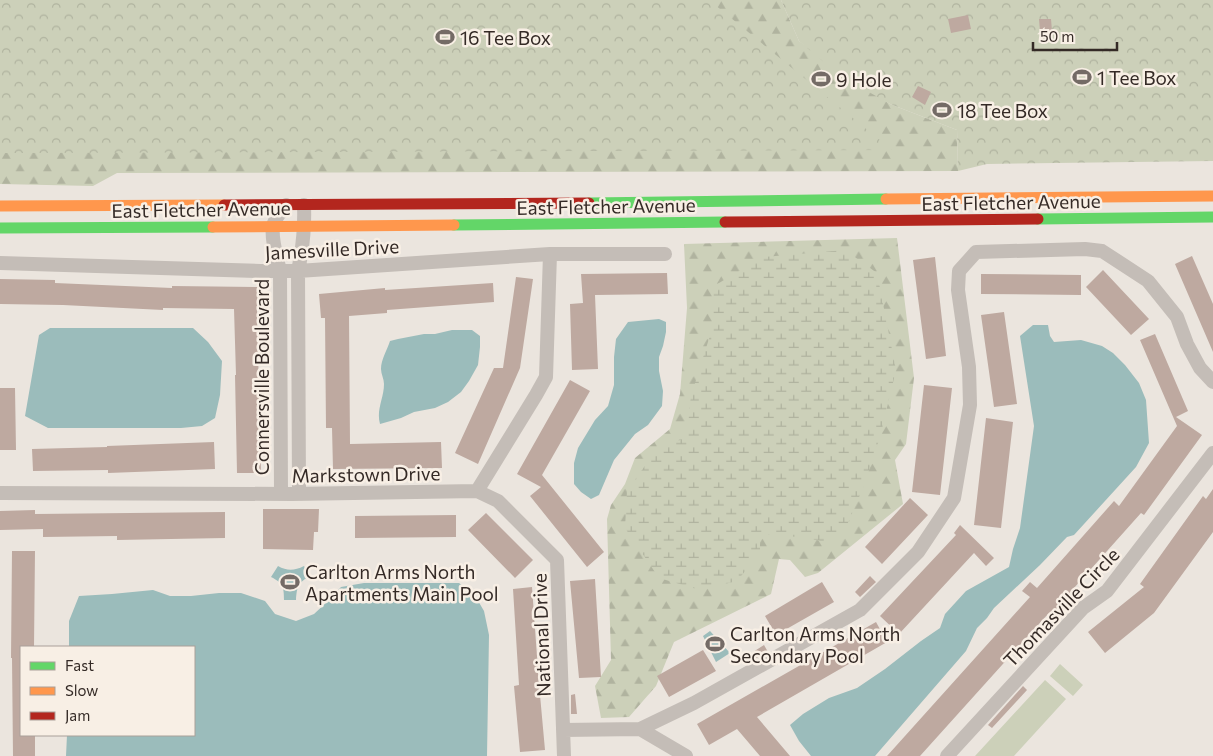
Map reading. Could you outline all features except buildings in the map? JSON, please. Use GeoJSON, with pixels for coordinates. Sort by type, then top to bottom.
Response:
{"type":"FeatureCollection","features":[{"type":"Feature","properties":{"kind":"main road","name":"East Fletcher Avenue"},"geometry":{"type":"LineString","coordinates":[[0,206],[304,205],[1213,196]]}},
{"type":"Feature","properties":{"kind":"main road","name":"East Fletcher Avenue"},"geometry":{"type":"LineString","coordinates":[[0,228],[1213,217]]}},
{"type":"Feature","properties":{"kind":"street"},"geometry":{"type":"LineString","coordinates":[[273,226],[286,205]]}},
{"type":"Feature","properties":{"kind":"street","name":"Connersville Boulevard"},"geometry":{"type":"LineString","coordinates":[[299,494],[298,271],[305,226],[304,205]]}},
{"type":"Feature","properties":{"kind":"street","name":"Connersville Boulevard"},"geometry":{"type":"LineString","coordinates":[[273,226],[273,241],[280,271],[281,494]]}},
{"type":"Feature","properties":{"kind":"street"},"geometry":{"type":"LineString","coordinates":[[564,730],[640,729],[694,703],[860,610],[918,552],[954,498],[970,405],[968,366],[958,290],[959,271],[976,252],[1102,251],[1148,281],[1177,317],[1187,344],[1200,368],[1213,382]]}},
{"type":"Feature","properties":{"kind":"street"},"geometry":{"type":"LineString","coordinates":[[477,491],[546,377],[550,254]]}},
{"type":"Feature","properties":{"kind":"street","name":"Jamesville Drive"},"geometry":{"type":"LineString","coordinates":[[0,263],[298,271],[550,254],[665,254]]}},
{"type":"Feature","properties":{"kind":"street","name":"Thomasville Circle"},"geometry":{"type":"LineString","coordinates":[[947,756],[1084,608],[1107,591],[1213,453]]}},
{"type":"Feature","properties":{"kind":"street","name":"Markstown Drive"},"geometry":{"type":"LineString","coordinates":[[0,493],[299,494],[477,491]]}},
{"type":"Feature","properties":{"kind":"street","name":"National Drive"},"geometry":{"type":"LineString","coordinates":[[477,491],[498,501],[557,560],[564,756]]}},
{"type":"Feature","properties":{"kind":"street"},"geometry":{"type":"LineString","coordinates":[[640,729],[686,756]]}},
{"type":"Feature","properties":{"kind":"green space"},"geometry":{"type":"Polygon","coordinates":[[[0,0],[781,0],[799,41],[890,104],[957,130],[958,171],[117,173],[93,186],[0,184],[0,0]]]}},
{"type":"Feature","properties":{"kind":"green space"},"geometry":{"type":"Polygon","coordinates":[[[0,0],[709,0],[892,150],[0,153],[0,0]]]}},
{"type":"Feature","properties":{"kind":"green space"},"geometry":{"type":"Polygon","coordinates":[[[781,0],[1213,0],[1213,161],[987,164],[958,171],[957,130],[890,104],[839,75],[799,41],[781,0]]]}},
{"type":"Feature","properties":{"kind":"green space"},"geometry":{"type":"Polygon","coordinates":[[[897,238],[914,378],[906,444],[895,460],[903,504],[818,573],[805,577],[790,560],[779,559],[771,594],[674,642],[656,686],[629,717],[601,718],[595,686],[611,660],[607,519],[611,505],[625,484],[635,458],[670,429],[680,394],[687,308],[684,244],[897,238]]]}},
{"type":"Feature","properties":{"kind":"green space"},"geometry":{"type":"Polygon","coordinates":[[[845,250],[877,273],[896,370],[880,437],[863,488],[847,525],[831,543],[799,537],[760,534],[760,553],[737,581],[700,590],[659,578],[625,528],[627,491],[654,453],[686,437],[691,396],[712,329],[712,287],[764,257],[845,250]]]}},
{"type":"Feature","properties":{"kind":"green space"},"geometry":{"type":"Polygon","coordinates":[[[1060,664],[1083,685],[1073,696],[1050,676],[1060,664]]]}},
{"type":"Feature","properties":{"kind":"green space"},"geometry":{"type":"Polygon","coordinates":[[[1045,680],[1066,699],[1014,756],[975,756],[1045,680]]]}},
{"type":"Feature","properties":{"kind":"water"},"geometry":{"type":"Polygon","coordinates":[[[659,319],[666,322],[666,332],[659,357],[659,371],[663,391],[662,406],[648,425],[635,434],[614,460],[599,495],[591,499],[574,484],[574,463],[578,448],[595,420],[608,406],[614,385],[616,339],[628,322],[659,319]]]}},
{"type":"Feature","properties":{"kind":"water"},"geometry":{"type":"Polygon","coordinates":[[[1033,325],[1048,325],[1050,336],[1054,342],[1081,340],[1102,346],[1113,353],[1125,365],[1139,383],[1146,400],[1149,443],[1136,467],[1074,535],[1067,537],[994,608],[977,628],[966,651],[875,756],[811,756],[799,741],[790,725],[803,714],[829,698],[857,688],[885,669],[940,628],[945,614],[966,591],[1009,567],[1020,528],[1034,426],[1020,336],[1033,325]]]}},
{"type":"Feature","properties":{"kind":"water"},"geometry":{"type":"Polygon","coordinates":[[[50,328],[193,328],[208,342],[222,361],[220,395],[215,418],[202,426],[181,428],[48,428],[25,416],[39,335],[50,328]]]}},
{"type":"Feature","properties":{"kind":"water"},"geometry":{"type":"Polygon","coordinates":[[[452,330],[472,330],[480,336],[478,365],[461,392],[448,402],[435,408],[414,412],[380,424],[379,414],[384,384],[381,366],[390,341],[452,330]]]}},
{"type":"Feature","properties":{"kind":"water","name":"Carlton Arms North Apartments Main Pool"},"geometry":{"type":"Polygon","coordinates":[[[278,566],[291,570],[304,566],[310,576],[299,585],[296,600],[284,600],[282,586],[271,577],[278,566]]]}},
{"type":"Feature","properties":{"kind":"water"},"geometry":{"type":"Polygon","coordinates":[[[364,583],[459,583],[474,594],[484,611],[489,635],[487,756],[66,756],[67,736],[195,736],[195,646],[69,646],[69,621],[79,596],[153,590],[170,596],[241,593],[265,601],[275,614],[296,621],[314,614],[341,587],[364,583]]]}},
{"type":"Feature","properties":{"kind":"water","name":"Carlton Arms North Secondary Pool"},"geometry":{"type":"Polygon","coordinates":[[[710,631],[730,653],[716,662],[703,636],[710,631]]]}},
{"type":"Feature","properties":{"kind":"traffic: fast"},"geometry":{"type":"LineString","coordinates":[[589,203],[886,199]]}},
{"type":"Feature","properties":{"kind":"traffic: fast"},"geometry":{"type":"LineString","coordinates":[[1038,219],[1213,217]]}},
{"type":"Feature","properties":{"kind":"traffic: fast"},"geometry":{"type":"LineString","coordinates":[[454,225],[725,222]]}},
{"type":"Feature","properties":{"kind":"traffic: fast"},"geometry":{"type":"LineString","coordinates":[[0,228],[213,227]]}},
{"type":"Feature","properties":{"kind":"traffic: slow"},"geometry":{"type":"LineString","coordinates":[[886,199],[1213,196]]}},
{"type":"Feature","properties":{"kind":"traffic: slow"},"geometry":{"type":"LineString","coordinates":[[0,206],[224,205]]}},
{"type":"Feature","properties":{"kind":"traffic: slow"},"geometry":{"type":"LineString","coordinates":[[213,227],[454,225]]}},
{"type":"Feature","properties":{"kind":"traffic: jam"},"geometry":{"type":"LineString","coordinates":[[224,205],[589,203]]}},
{"type":"Feature","properties":{"kind":"traffic: jam"},"geometry":{"type":"LineString","coordinates":[[725,222],[1038,219]]}},
{"type":"Feature","properties":{"kind":"place","name":"16 Tee Box"},"geometry":{"type":"Point","coordinates":[445,37]}},
{"type":"Feature","properties":{"kind":"place","name":"1 Tee Box"},"geometry":{"type":"Point","coordinates":[1082,77]}},
{"type":"Feature","properties":{"kind":"place","name":"9 Hole"},"geometry":{"type":"Point","coordinates":[821,79]}},
{"type":"Feature","properties":{"kind":"place","name":"18 Tee Box"},"geometry":{"type":"Point","coordinates":[942,110]}},
{"type":"Feature","properties":{"kind":"place","name":"Carlton Arms North Apartments Main Pool"},"geometry":{"type":"Point","coordinates":[290,582]}},
{"type":"Feature","properties":{"kind":"place","name":"Carlton Arms North Secondary Pool"},"geometry":{"type":"Point","coordinates":[715,644]}}]}
